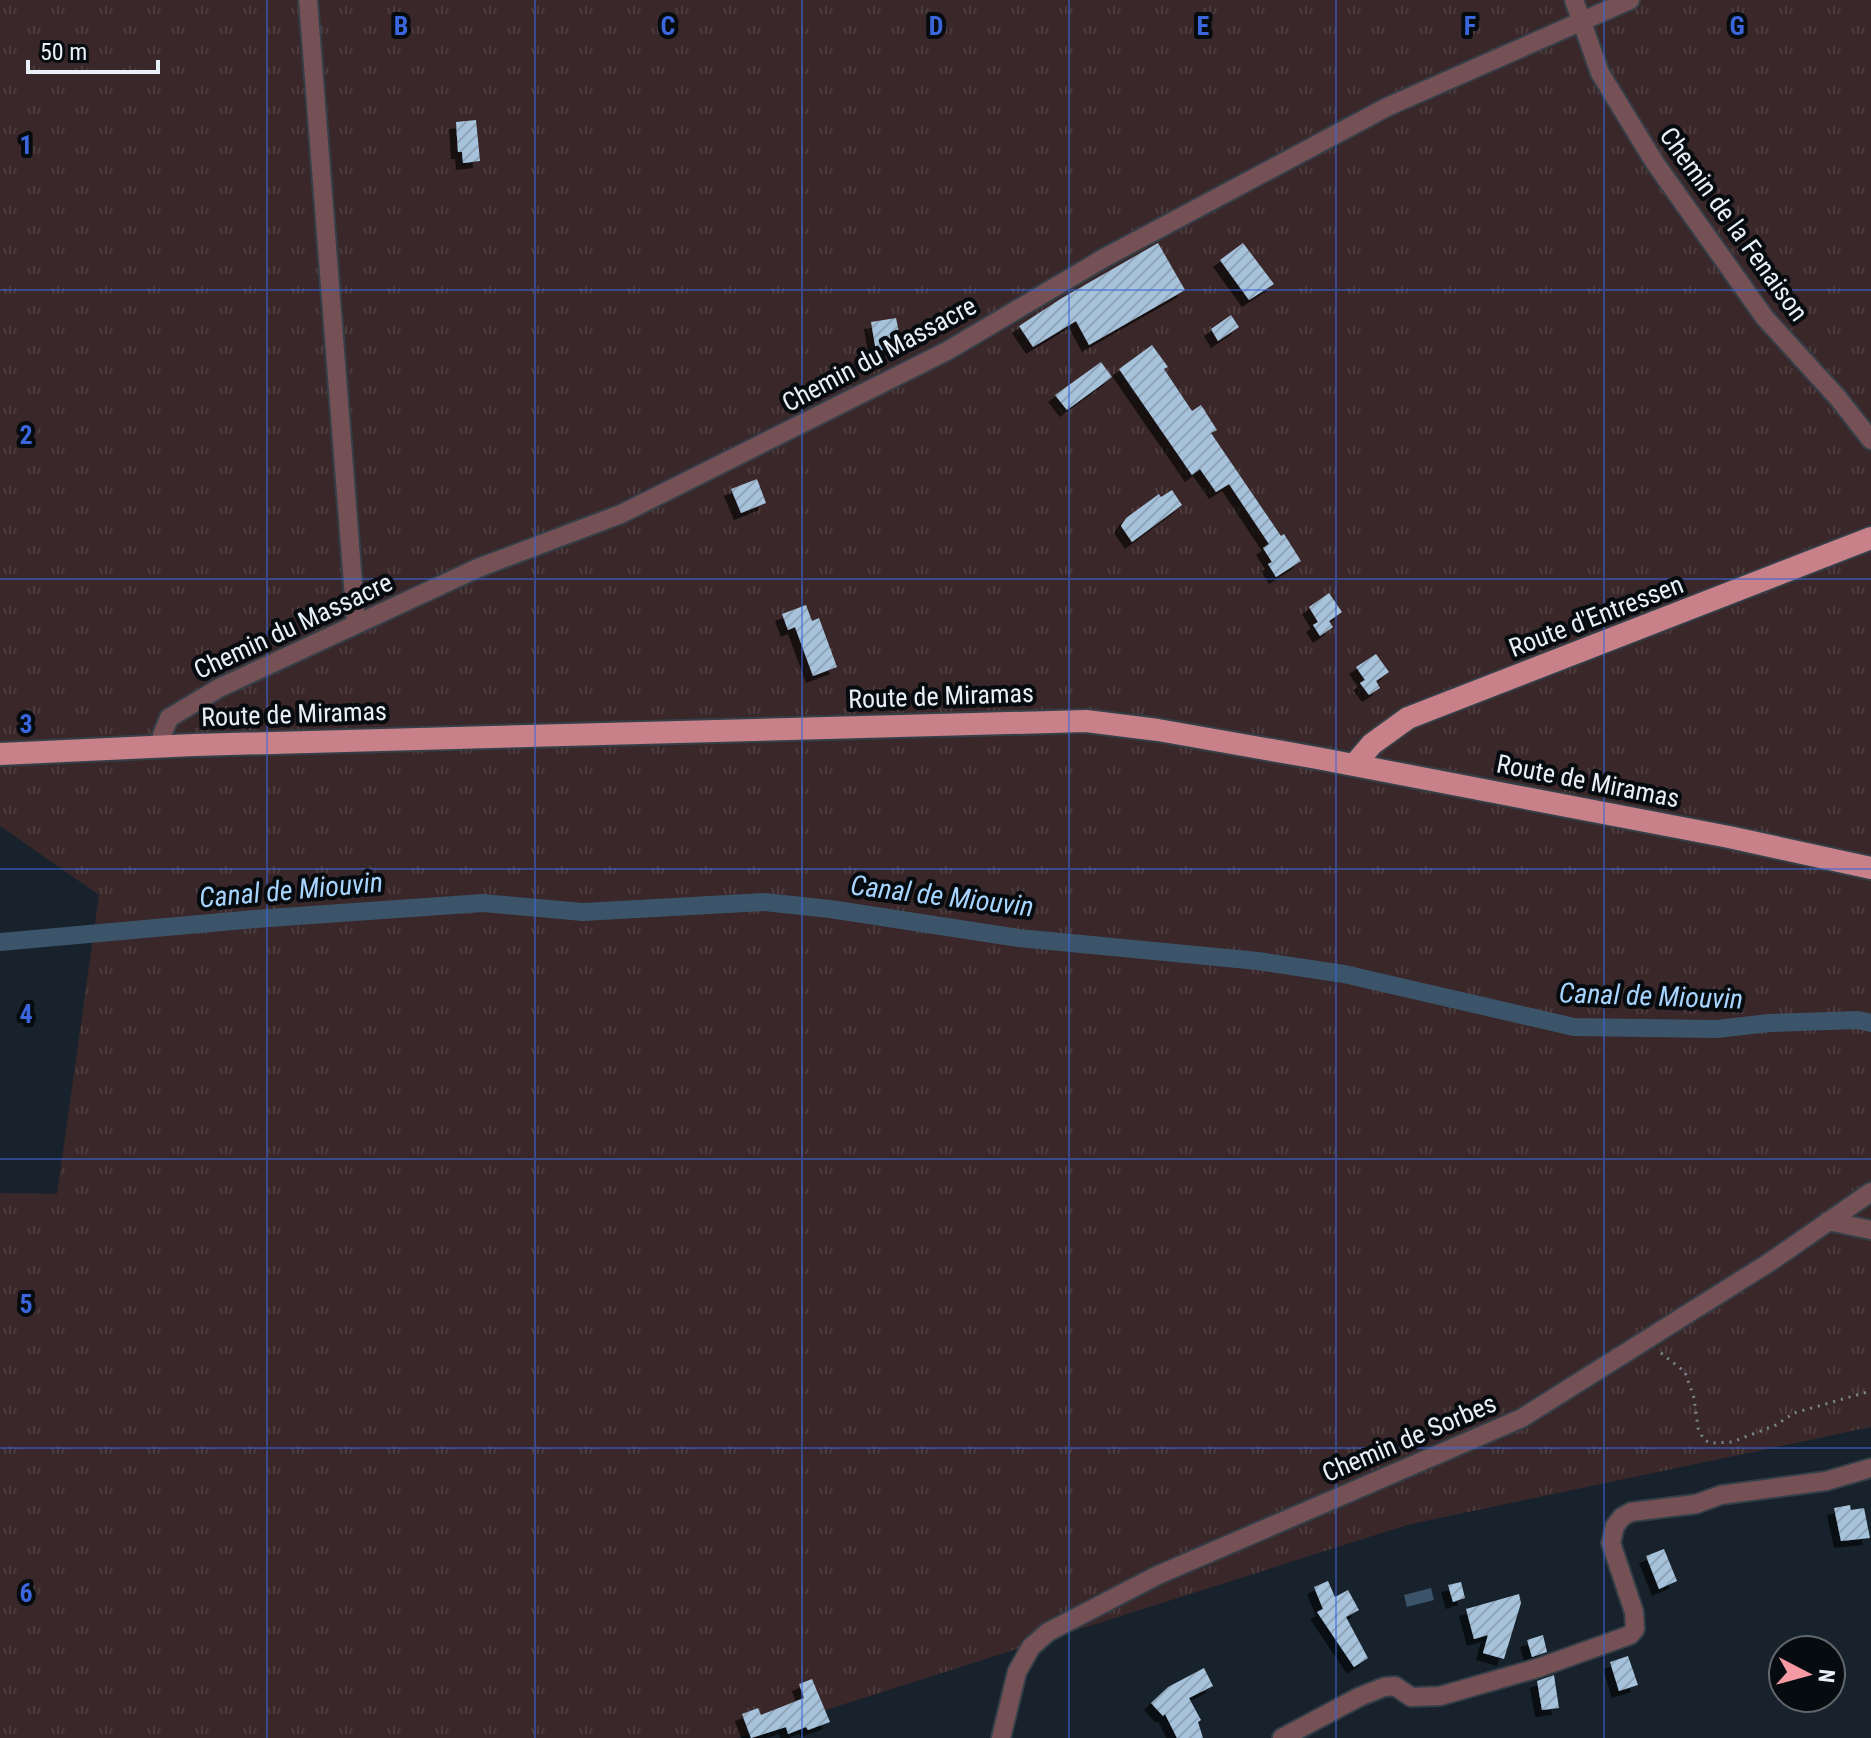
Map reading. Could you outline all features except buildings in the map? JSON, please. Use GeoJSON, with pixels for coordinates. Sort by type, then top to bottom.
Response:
{"type":"FeatureCollection","features":[{"type":"Feature","properties":{"kind":"main road","name":"Route d'Entressen"},"geometry":{"type":"LineString","coordinates":[[1354,765],[1372,744],[1408,718],[1871,538]]}},
{"type":"Feature","properties":{"kind":"main road","name":"Route de Miramas"},"geometry":{"type":"LineString","coordinates":[[0,754],[162,746],[1086,721],[1158,730],[1354,765],[1745,840],[1871,868]]}},
{"type":"Feature","properties":{"kind":"street"},"geometry":{"type":"LineString","coordinates":[[308,0],[356,623]]}},
{"type":"Feature","properties":{"kind":"street","name":"Chemin de la Fenaison"},"geometry":{"type":"LineString","coordinates":[[1574,0],[1600,73],[1655,163],[1765,318],[1838,398],[1871,440]]}},
{"type":"Feature","properties":{"kind":"street","name":"Chemin du Massacre"},"geometry":{"type":"LineString","coordinates":[[162,746],[162,735],[169,718],[192,703],[478,568],[621,514],[947,351],[1104,258],[1387,107],[1630,0]]}},
{"type":"Feature","properties":{"kind":"street","name":"Chemin de Sorbes"},"geometry":{"type":"LineString","coordinates":[[1001,1738],[1011,1694],[1024,1658],[1039,1639],[1062,1623],[1158,1575],[1522,1418],[1770,1262],[1871,1192]]}},
{"type":"Feature","properties":{"kind":"street"},"geometry":{"type":"LineString","coordinates":[[1828,1221],[1871,1230]]}},
{"type":"Feature","properties":{"kind":"street"},"geometry":{"type":"LineString","coordinates":[[1282,1738],[1384,1687],[1395,1686],[1411,1697],[1440,1696],[1538,1668],[1630,1635],[1635,1629],[1634,1612],[1611,1543],[1615,1526],[1631,1512],[1696,1504],[1721,1495],[1826,1481],[1871,1468]]}},
{"type":"Feature","properties":{"kind":"path"},"geometry":{"type":"LineString","coordinates":[[1643,1342],[1671,1359],[1685,1372],[1701,1435],[1711,1443],[1732,1442],[1776,1425],[1794,1413],[1871,1391]]}},
{"type":"Feature","properties":{"kind":"green space"},"geometry":{"type":"Polygon","coordinates":[[[0,0],[1871,0],[1871,1427],[1407,1525],[738,1738],[0,1738],[0,1193],[57,1194],[99,895],[0,826],[0,0]]]}},
{"type":"Feature","properties":{"kind":"water"},"geometry":{"type":"Polygon","coordinates":[[[1431,1588],[1434,1600],[1407,1607],[1404,1595],[1431,1588]]]}},
{"type":"Feature","properties":{"kind":"waterway","name":"Canal de Miouvin"},"geometry":{"type":"LineString","coordinates":[[0,942],[255,919],[483,903],[583,912],[764,902],[1019,938],[1258,961],[1344,974],[1574,1027],[1717,1029],[1769,1023],[1858,1020],[1871,1023]]}}]}
